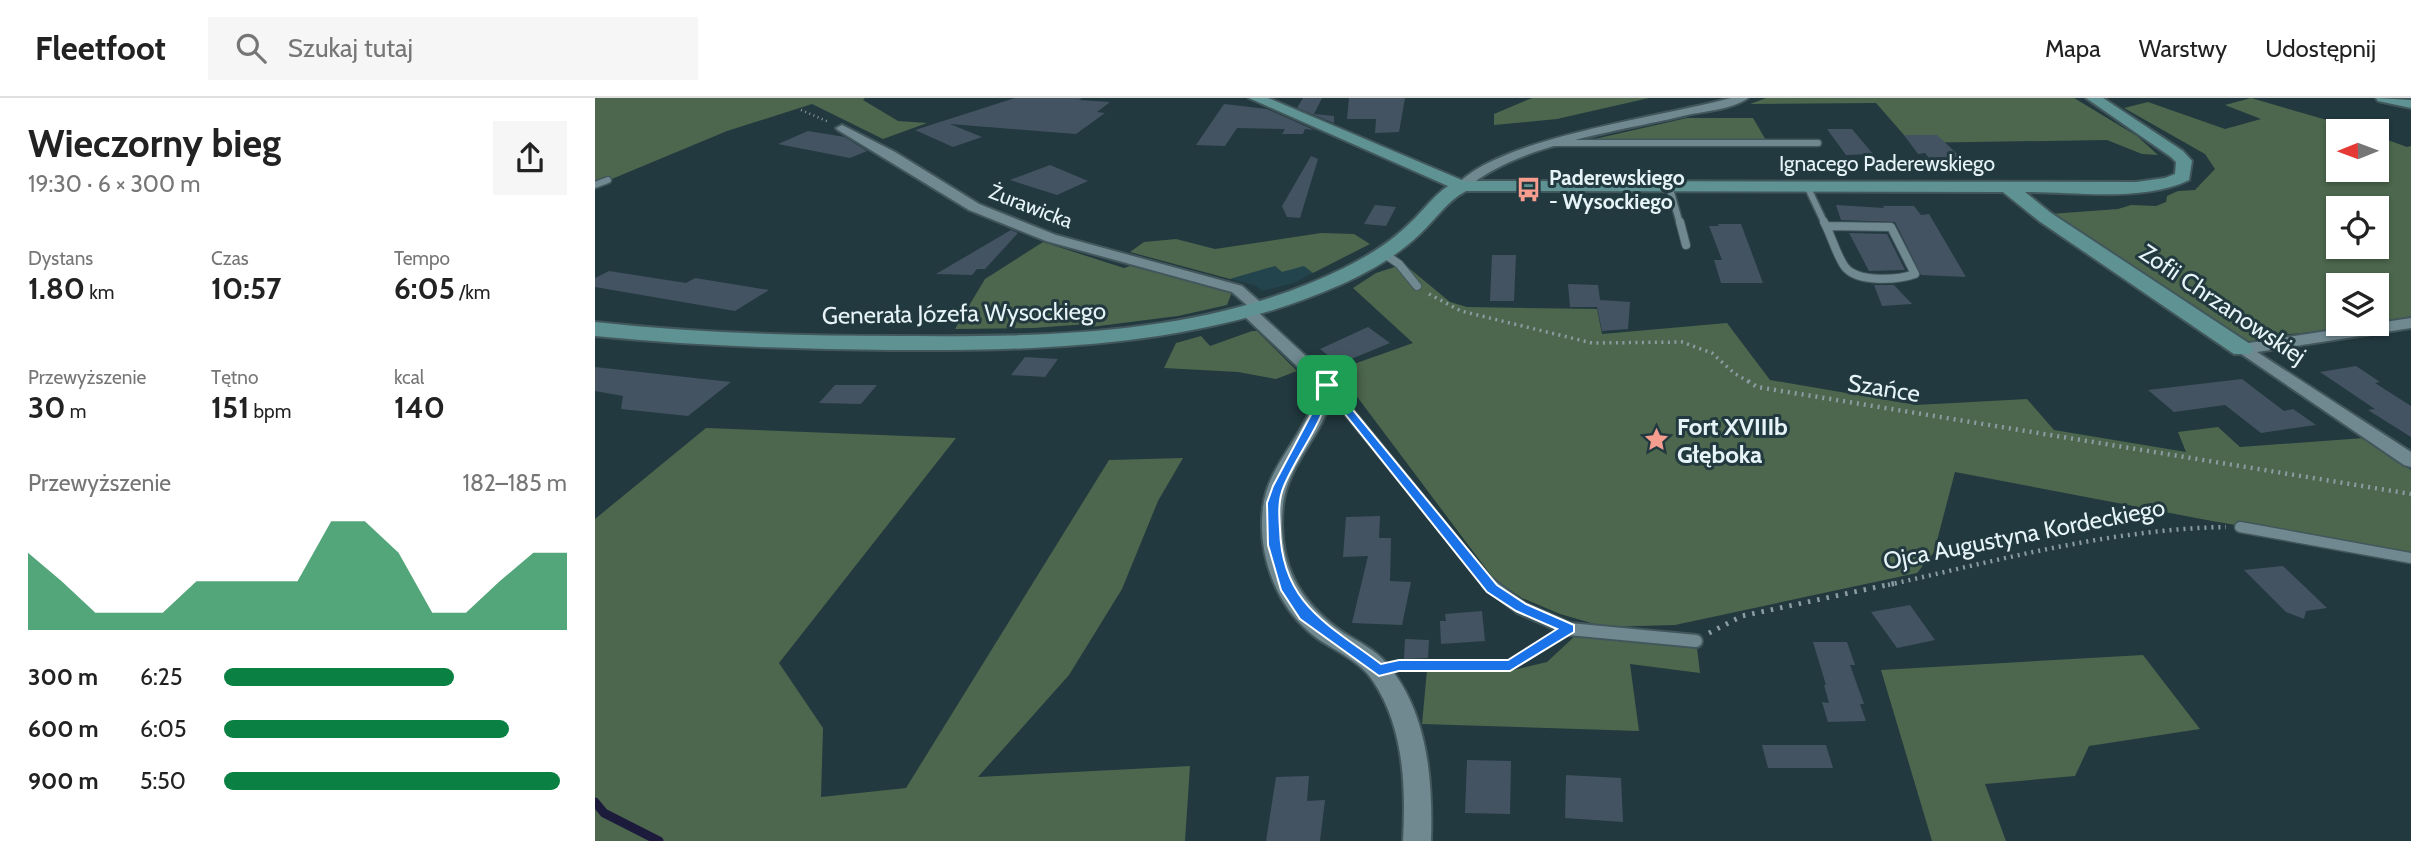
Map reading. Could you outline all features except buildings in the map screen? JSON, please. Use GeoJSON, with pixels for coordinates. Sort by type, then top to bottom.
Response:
{"type":"FeatureCollection","features":[{"type":"Feature","properties":{"kind":"street"},"geometry":{"type":"LineString","coordinates":[[1256,98],[1462,186],[1467,177],[1495,164],[1555,143],[1743,98]]}},
{"type":"Feature","properties":{"kind":"street","name":"Ignacego Paderewskiego"},"geometry":{"type":"LineString","coordinates":[[1462,186],[2136,187],[2169,183],[2183,176],[2184,161],[2177,154],[2093,98]]}},
{"type":"Feature","properties":{"kind":"street"},"geometry":{"type":"LineString","coordinates":[[2383,98],[2411,104]]}},
{"type":"Feature","properties":{"kind":"street","name":"Żurawicka"},"geometry":{"type":"LineString","coordinates":[[842,128],[974,207],[1051,238],[1237,289],[1253,309]]}},
{"type":"Feature","properties":{"kind":"street","name":"Generała Józefa Wysockiego"},"geometry":{"type":"LineString","coordinates":[[595,329],[739,340],[1007,344],[1095,340],[1142,334],[1253,309],[1329,283],[1383,253],[1413,231],[1448,194],[1462,186]]}},
{"type":"Feature","properties":{"kind":"street","name":"Zofii Chrzanowskiej"},"geometry":{"type":"LineString","coordinates":[[2008,187],[2045,217],[2411,461]]}},
{"type":"Feature","properties":{"kind":"street"},"geometry":{"type":"LineString","coordinates":[[1253,309],[1327,385],[1319,409],[1278,486],[1273,503],[1274,545],[1288,590],[1305,615],[1379,670],[1394,695],[1409,731],[1419,809],[1417,841]]}},
{"type":"Feature","properties":{"kind":"street"},"geometry":{"type":"LineString","coordinates":[[2242,349],[2411,323]]}},
{"type":"Feature","properties":{"kind":"lane"},"geometry":{"type":"LineString","coordinates":[[1555,143],[1818,143]]}},
{"type":"Feature","properties":{"kind":"lane"},"geometry":{"type":"LineString","coordinates":[[595,185],[608,180]]}},
{"type":"Feature","properties":{"kind":"lane"},"geometry":{"type":"LineString","coordinates":[[1669,185],[1686,245]]}},
{"type":"Feature","properties":{"kind":"lane"},"geometry":{"type":"LineString","coordinates":[[1807,186],[1826,226],[1846,268],[1871,278],[1906,277],[1915,274],[1891,228],[1826,226]]}},
{"type":"Feature","properties":{"kind":"lane"},"geometry":{"type":"LineString","coordinates":[[1383,253],[1399,264],[1417,286]]}},
{"type":"Feature","properties":{"kind":"lane"},"geometry":{"type":"LineString","coordinates":[[1327,385],[1492,588],[1521,608],[1569,629],[1696,641]]}},
{"type":"Feature","properties":{"kind":"lane"},"geometry":{"type":"LineString","coordinates":[[2240,527],[2411,558]]}},
{"type":"Feature","properties":{"kind":"path"},"geometry":{"type":"LineString","coordinates":[[801,110],[842,128]]}},
{"type":"Feature","properties":{"kind":"path","name":"Szańce"},"geometry":{"type":"LineString","coordinates":[[1417,286],[1461,311],[1592,343],[1682,342],[1713,353],[1734,373],[1757,387],[2411,494]]}},
{"type":"Feature","properties":{"kind":"path","name":"Ojca Augustyna Kordeckiego"},"geometry":{"type":"LineString","coordinates":[[1696,641],[1742,616],[2040,552],[2188,526],[2240,527]]}},
{"type":"Feature","properties":{"kind":"path"},"geometry":{"type":"LineString","coordinates":[[1379,670],[1399,665],[1510,665],[1569,629]]}},
{"type":"Feature","properties":{"kind":"shaded area"},"geometry":{"type":"Polygon","coordinates":[[[1304,265],[1313,273],[1294,283],[1262,291],[1257,286],[1230,279],[1275,266],[1282,272],[1304,265]]]}},
{"type":"Feature","properties":{"kind":"green space"},"geometry":{"type":"Polygon","coordinates":[[[595,98],[865,98],[863,100],[898,121],[927,123],[883,139],[812,104],[727,131],[595,186],[595,98]]]}},
{"type":"Feature","properties":{"kind":"green space"},"geometry":{"type":"Polygon","coordinates":[[[1532,98],[1649,98],[1557,119],[1494,125],[1494,114],[1532,98]]]}},
{"type":"Feature","properties":{"kind":"green space"},"geometry":{"type":"Polygon","coordinates":[[[1766,98],[2074,98],[2137,136],[2158,155],[2142,154],[2107,140],[1911,143],[1876,103],[1750,104],[1766,98]]]}},
{"type":"Feature","properties":{"kind":"green space"},"geometry":{"type":"Polygon","coordinates":[[[2251,98],[2326,120],[2326,182],[2389,182],[2389,140],[2411,146],[2411,320],[2389,321],[2389,273],[2326,273],[2326,330],[2240,342],[2050,214],[2118,209],[2131,205],[2156,206],[2166,202],[2167,196],[2178,191],[2195,190],[2215,169],[2205,154],[2124,108],[2148,102],[2225,129],[2261,119],[2225,105],[2251,98]]]}},
{"type":"Feature","properties":{"kind":"green space"},"geometry":{"type":"Polygon","coordinates":[[[1687,118],[1753,118],[1767,142],[1577,143],[1687,118]]]}},
{"type":"Feature","properties":{"kind":"green space"},"geometry":{"type":"Polygon","coordinates":[[[1321,233],[1354,234],[1370,244],[1313,273],[1304,266],[1282,272],[1275,266],[1230,279],[1130,252],[1144,242],[1176,239],[1215,249],[1321,233]]]}},
{"type":"Feature","properties":{"kind":"green space"},"geometry":{"type":"Polygon","coordinates":[[[1043,242],[1124,268],[1130,266],[1232,292],[1227,305],[1178,316],[1083,328],[1087,324],[955,329],[985,279],[1043,242]]]}},
{"type":"Feature","properties":{"kind":"green space"},"geometry":{"type":"Polygon","coordinates":[[[1404,264],[1450,302],[1467,307],[1597,309],[1602,334],[1727,323],[1770,380],[1916,405],[2027,399],[2054,430],[2186,452],[2178,432],[2218,427],[2240,447],[2364,438],[2411,470],[2411,555],[2212,521],[1955,472],[1934,552],[1917,573],[1675,625],[1605,627],[1560,614],[1522,598],[1493,578],[1337,370],[1413,343],[1353,288],[1376,273],[1404,264]]]}},
{"type":"Feature","properties":{"kind":"green space"},"geometry":{"type":"Polygon","coordinates":[[[1257,331],[1297,371],[1276,379],[1238,372],[1164,368],[1176,343],[1201,336],[1210,346],[1257,331]]]}},
{"type":"Feature","properties":{"kind":"green space"},"geometry":{"type":"Polygon","coordinates":[[[706,428],[956,438],[779,663],[823,728],[821,797],[906,788],[1109,460],[1183,458],[1158,501],[1122,589],[1069,675],[978,777],[1190,766],[1185,841],[595,841],[595,519],[706,428]]]}},
{"type":"Feature","properties":{"kind":"green space"},"geometry":{"type":"Polygon","coordinates":[[[1575,636],[1697,648],[1700,673],[1630,664],[1639,731],[1422,724],[1427,670],[1513,670],[1547,662],[1575,636]]]}},
{"type":"Feature","properties":{"kind":"green space"},"geometry":{"type":"Polygon","coordinates":[[[2143,655],[2200,729],[2089,746],[2075,776],[1985,784],[2006,841],[1932,841],[1881,670],[2143,655]]]}},
{"type":"Feature","properties":{"kind":"waterway"},"geometry":{"type":"LineString","coordinates":[[595,802],[604,813],[659,841]]}},
{"type":"Feature","properties":{"kind":"place","name":"Paderewskiego - Wysockiego"},"geometry":{"type":"Point","coordinates":[1529,189]}},
{"type":"Feature","properties":{"kind":"place","name":"Fort XVIIIb Głęboka"},"geometry":{"type":"Point","coordinates":[1657,440]}},
{"type":"Feature","properties":{"kind":"route"},"geometry":{"type":"LineString","coordinates":[[1327,385],[1492,588],[1521,608],[1569,629],[1510,665],[1399,665],[1379,670],[1305,615],[1288,590],[1274,545],[1273,503],[1278,486],[1319,409],[1327,385]]}}]}
